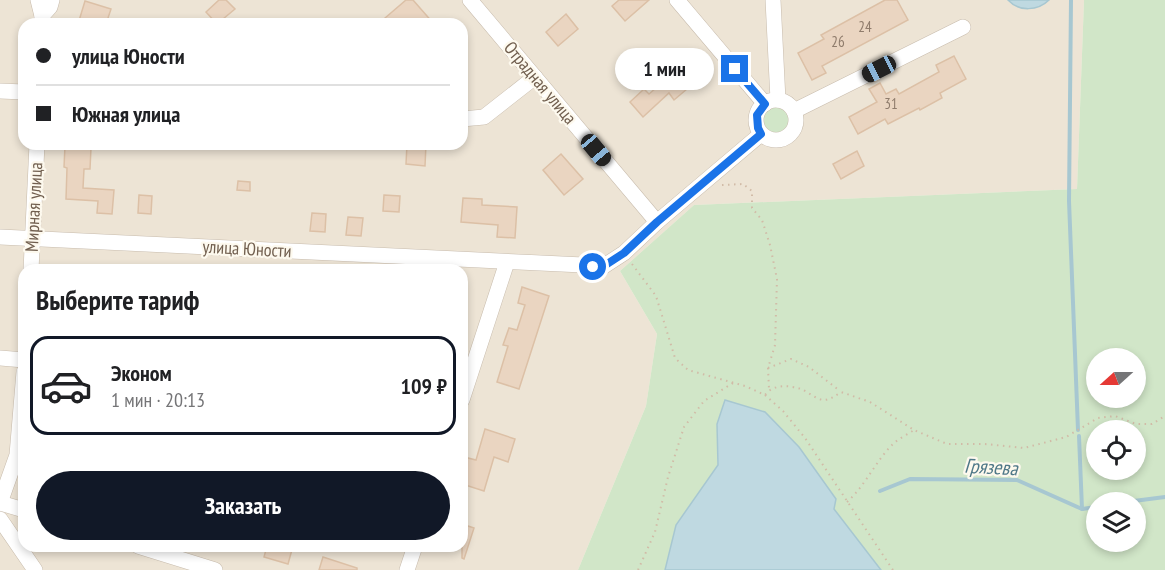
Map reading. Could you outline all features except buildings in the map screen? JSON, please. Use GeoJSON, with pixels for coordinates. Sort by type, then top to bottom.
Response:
{"type":"FeatureCollection","features":[{"type":"Feature","properties":{"kind":"street"},"geometry":{"type":"LineString","coordinates":[[38,0],[42,18]]}},
{"type":"Feature","properties":{"kind":"street"},"geometry":{"type":"LineString","coordinates":[[43,18],[52,0]]}},
{"type":"Feature","properties":{"kind":"street","name":"Отрадная улица"},"geometry":{"type":"LineString","coordinates":[[470,0],[657,222]]}},
{"type":"Feature","properties":{"kind":"street"},"geometry":{"type":"LineString","coordinates":[[677,0],[771,102],[790,105],[794,111],[796,124],[785,139],[772,140],[761,134],[757,115],[771,102],[773,0]]}},
{"type":"Feature","properties":{"kind":"street"},"geometry":{"type":"LineString","coordinates":[[794,111],[963,27]]}},
{"type":"Feature","properties":{"kind":"street"},"geometry":{"type":"LineString","coordinates":[[468,118],[484,117],[535,77]]}},
{"type":"Feature","properties":{"kind":"street"},"geometry":{"type":"LineString","coordinates":[[0,91],[18,92]]}},
{"type":"Feature","properties":{"kind":"street","name":"улица Юности"},"geometry":{"type":"LineString","coordinates":[[0,237],[604,266],[624,253],[761,134]]}},
{"type":"Feature","properties":{"kind":"street","name":"Мирная улица"},"geometry":{"type":"LineString","coordinates":[[31,264],[37,150]]}},
{"type":"Feature","properties":{"kind":"street"},"geometry":{"type":"LineString","coordinates":[[468,382],[507,262]]}},
{"type":"Feature","properties":{"kind":"street"},"geometry":{"type":"LineString","coordinates":[[0,358],[18,360]]}},
{"type":"Feature","properties":{"kind":"street"},"geometry":{"type":"LineString","coordinates":[[18,443],[17,455],[0,503],[18,508]]}},
{"type":"Feature","properties":{"kind":"street"},"geometry":{"type":"LineString","coordinates":[[0,519],[18,545]]}},
{"type":"Feature","properties":{"kind":"street"},"geometry":{"type":"LineString","coordinates":[[23,552],[35,570]]}},
{"type":"Feature","properties":{"kind":"street"},"geometry":{"type":"LineString","coordinates":[[157,552],[215,570]]}},
{"type":"Feature","properties":{"kind":"street"},"geometry":{"type":"LineString","coordinates":[[407,570],[413,552]]}},
{"type":"Feature","properties":{"kind":"path"},"geometry":{"type":"LineString","coordinates":[[708,180],[720,185],[743,184],[752,191],[752,208],[762,220],[770,245],[777,279],[777,309],[775,345],[768,368],[769,389]]}},
{"type":"Feature","properties":{"kind":"path"},"geometry":{"type":"LineString","coordinates":[[624,253],[656,296],[675,358],[688,370],[765,394],[783,411],[805,438],[893,570]]}},
{"type":"Feature","properties":{"kind":"path"},"geometry":{"type":"LineString","coordinates":[[768,368],[791,359],[809,367],[841,392],[870,402],[914,430],[947,444],[985,444],[1024,448],[1066,437],[1098,418],[1115,416],[1136,424],[1152,424],[1165,416]]}},
{"type":"Feature","properties":{"kind":"path"},"geometry":{"type":"LineString","coordinates":[[638,570],[655,532],[668,477],[684,427],[704,401],[733,383]]}},
{"type":"Feature","properties":{"kind":"path"},"geometry":{"type":"LineString","coordinates":[[765,394],[769,389],[779,386],[799,388],[822,400],[832,398],[841,392]]}},
{"type":"Feature","properties":{"kind":"path"},"geometry":{"type":"LineString","coordinates":[[847,502],[856,494],[894,443],[914,430]]}},
{"type":"Feature","properties":{"kind":"shaded area"},"geometry":{"type":"Polygon","coordinates":[[[0,0],[1084,0],[1077,189],[694,205],[620,271],[657,334],[646,406],[578,570],[0,570],[0,0]]]}},
{"type":"Feature","properties":{"kind":"green space"},"geometry":{"type":"Polygon","coordinates":[[[1084,0],[1165,0],[1165,570],[881,570],[834,509],[717,424],[718,465],[676,525],[665,570],[578,570],[646,406],[657,334],[620,271],[694,205],[1077,189],[1084,0]]]}},
{"type":"Feature","properties":{"kind":"green space"},"geometry":{"type":"Polygon","coordinates":[[[776,107],[785,111],[789,120],[785,129],[776,133],[767,129],[763,120],[767,111],[776,107]]]}},
{"type":"Feature","properties":{"kind":"water"},"geometry":{"type":"Polygon","coordinates":[[[1008,0],[1049,0],[1045,4],[1028,9],[1017,7],[1008,0]]]}},
{"type":"Feature","properties":{"kind":"water"},"geometry":{"type":"Polygon","coordinates":[[[725,400],[765,412],[799,447],[836,499],[834,509],[881,570],[665,570],[676,525],[718,465],[717,424],[725,400]]]}},
{"type":"Feature","properties":{"kind":"waterway"},"geometry":{"type":"LineString","coordinates":[[1071,0],[1069,201],[1078,430]]}},
{"type":"Feature","properties":{"kind":"waterway"},"geometry":{"type":"LineString","coordinates":[[1079,436],[1082,509]]}},
{"type":"Feature","properties":{"kind":"waterway","name":"Грязева"},"geometry":{"type":"LineString","coordinates":[[880,491],[910,479],[1017,480],[1082,509],[1086,508]]}},
{"type":"Feature","properties":{"kind":"waterway","name":"Грязева"},"geometry":{"type":"LineString","coordinates":[[1146,499],[1165,497]]}},
{"type":"Feature","properties":{"kind":"route"},"geometry":{"type":"LineString","coordinates":[[593,267],[604,266],[614,261],[761,134],[756,122],[757,115],[765,104],[735,69]]}}]}
